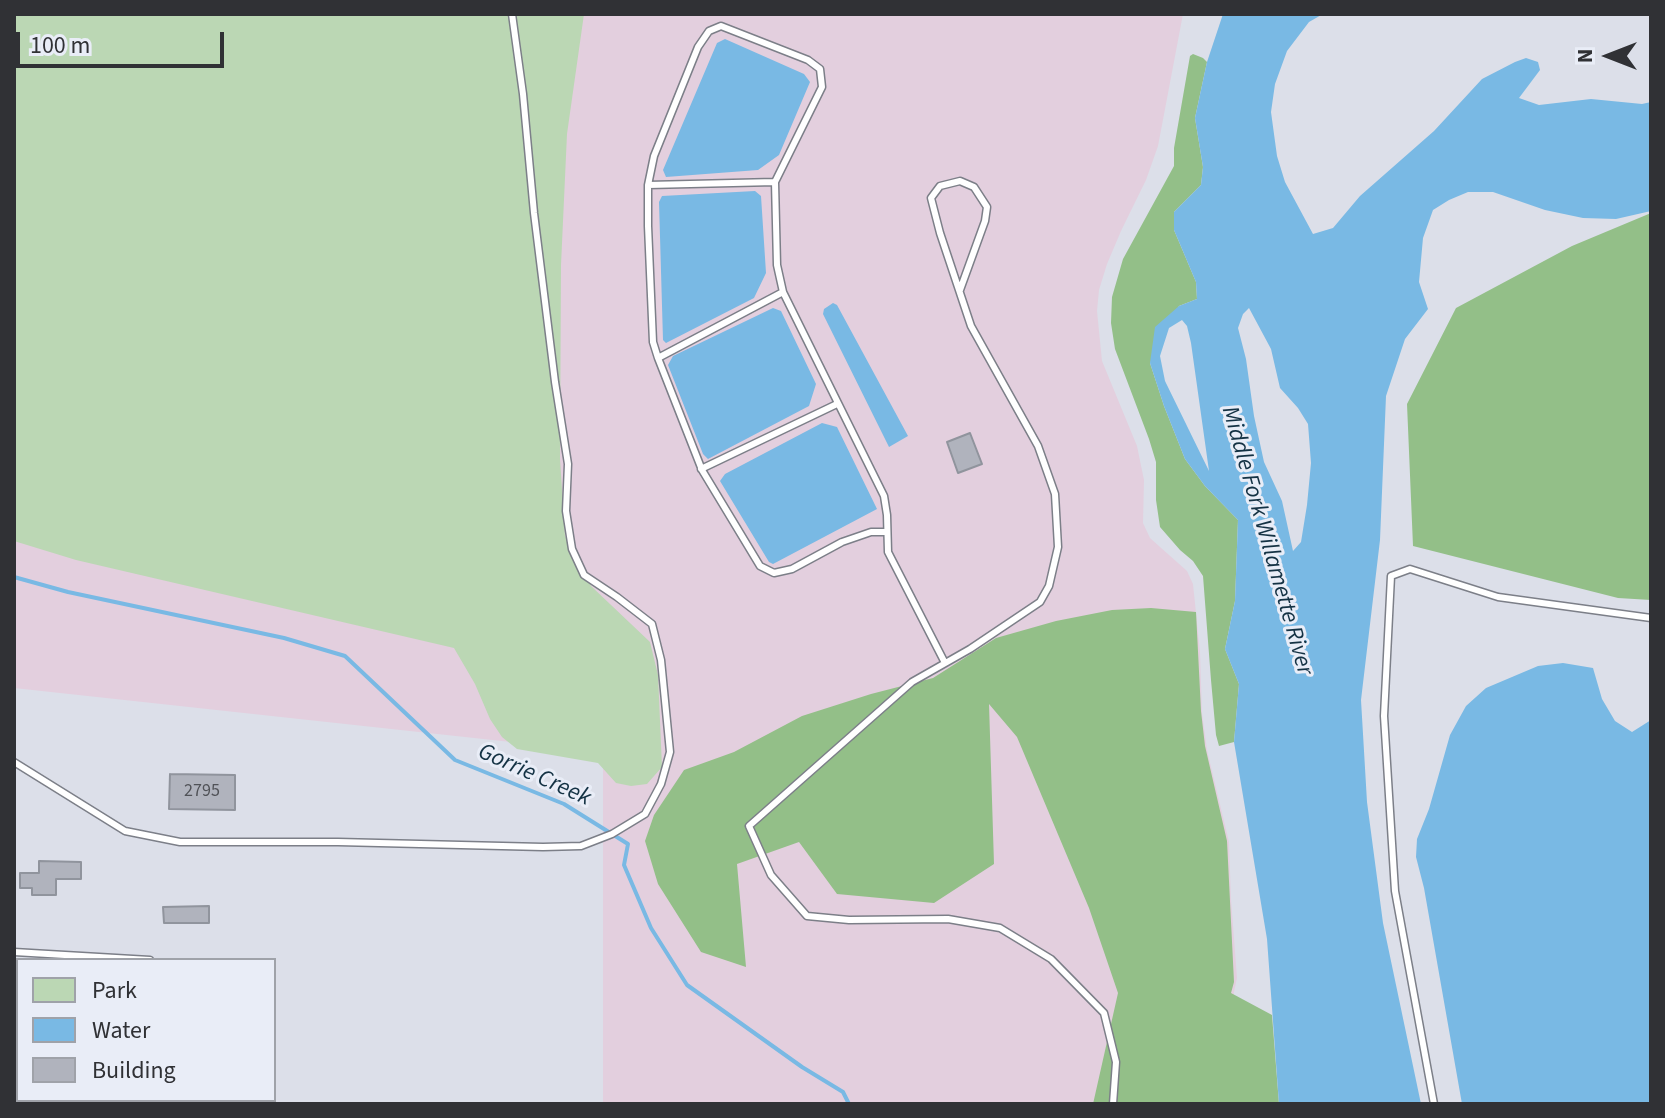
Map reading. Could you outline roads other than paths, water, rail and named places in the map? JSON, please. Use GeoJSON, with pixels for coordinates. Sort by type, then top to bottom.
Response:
{"type":"FeatureCollection","features":[{"type":"Feature","properties":{"kind":"lane"},"geometry":{"type":"LineString","coordinates":[[14,762],[125,831],[180,842],[581,846],[612,834],[645,814],[661,784],[670,752],[661,660],[652,624],[584,575],[572,549],[566,511],[568,464],[555,382],[512,14]]}},
{"type":"Feature","properties":{"kind":"lane"},"geometry":{"type":"LineString","coordinates":[[887,532],[871,532],[842,542],[792,569],[774,573],[760,566],[701,469],[658,358],[653,342],[648,185],[654,156],[698,47],[709,31],[721,26],[808,60],[820,69],[822,87],[775,182],[777,265],[783,292],[884,496],[887,515],[888,552],[945,663]]}},
{"type":"Feature","properties":{"kind":"lane"},"geometry":{"type":"LineString","coordinates":[[960,290],[985,221],[987,207],[974,187],[960,181],[940,186],[931,198],[971,326],[1038,446],[1055,494],[1058,547],[1049,586],[1040,602],[970,649],[912,682],[749,826],[771,875],[807,916],[849,920],[948,919],[1000,928],[1051,959],[1104,1013],[1116,1062],[1113,1104]]}},
{"type":"Feature","properties":{"kind":"lane"},"geometry":{"type":"LineString","coordinates":[[648,185],[775,182]]}},
{"type":"Feature","properties":{"kind":"lane"},"geometry":{"type":"LineString","coordinates":[[658,358],[783,292]]}},
{"type":"Feature","properties":{"kind":"lane"},"geometry":{"type":"LineString","coordinates":[[701,469],[837,404]]}},
{"type":"Feature","properties":{"kind":"lane"},"geometry":{"type":"LineString","coordinates":[[1434,1104],[1395,891],[1384,716],[1391,576],[1410,569],[1498,597],[1651,618]]}},
{"type":"Feature","properties":{"kind":"lane"},"geometry":{"type":"LineString","coordinates":[[14,952],[116,958]]}},
{"type":"Feature","properties":{"kind":"water","name":"Middle Fork Willamette River"},"geometry":{"type":"Polygon","coordinates":[[[1223,14],[1323,14],[1309,22],[1287,51],[1275,84],[1271,112],[1277,156],[1285,182],[1313,234],[1333,228],[1360,196],[1434,131],[1482,79],[1515,62],[1526,58],[1538,62],[1540,70],[1519,98],[1539,105],[1591,99],[1642,104],[1651,102],[1651,211],[1616,219],[1583,218],[1545,210],[1493,192],[1468,192],[1433,210],[1423,238],[1419,282],[1428,309],[1405,339],[1386,396],[1380,540],[1361,700],[1367,802],[1383,923],[1421,1104],[1279,1104],[1267,939],[1234,742],[1239,684],[1225,649],[1235,601],[1238,520],[1205,486],[1185,459],[1150,363],[1155,327],[1179,306],[1197,299],[1196,282],[1174,230],[1174,212],[1201,185],[1203,167],[1195,118],[1207,62],[1223,14]],[[1249,308],[1238,328],[1264,462],[1282,501],[1293,551],[1301,542],[1307,505],[1311,463],[1308,424],[1280,388],[1271,349],[1249,308]],[[1182,320],[1169,328],[1160,356],[1165,381],[1209,471],[1191,343],[1187,326],[1182,320]]]}},
{"type":"Feature","properties":{"kind":"water"},"geometry":{"type":"Polygon","coordinates":[[[725,39],[804,74],[810,82],[779,155],[758,170],[666,177],[663,170],[717,43],[725,39]]]}},
{"type":"Feature","properties":{"kind":"water"},"geometry":{"type":"Polygon","coordinates":[[[755,191],[761,196],[766,273],[754,298],[666,343],[663,340],[659,202],[662,196],[755,191]]]}},
{"type":"Feature","properties":{"kind":"water"},"geometry":{"type":"Polygon","coordinates":[[[833,303],[837,305],[908,436],[889,447],[823,314],[824,309],[833,303]]]}},
{"type":"Feature","properties":{"kind":"water"},"geometry":{"type":"Polygon","coordinates":[[[773,308],[781,311],[816,384],[809,406],[708,459],[703,454],[668,365],[673,356],[773,308]]]}},
{"type":"Feature","properties":{"kind":"water"},"geometry":{"type":"Polygon","coordinates":[[[822,423],[837,427],[877,509],[773,564],[720,481],[725,474],[822,423]]]}},
{"type":"Feature","properties":{"kind":"water"},"geometry":{"type":"Polygon","coordinates":[[[1563,663],[1593,668],[1602,699],[1615,721],[1632,732],[1651,720],[1651,1104],[1462,1104],[1416,857],[1417,839],[1450,735],[1466,706],[1486,688],[1538,666],[1563,663]]]}},
{"type":"Feature","properties":{"kind":"waterway","name":"Gorrie Creek"},"geometry":{"type":"LineString","coordinates":[[14,577],[68,592],[284,638],[345,656],[455,760],[564,804],[628,844],[624,865],[651,928],[687,985],[802,1067],[843,1092],[849,1104]]}}]}
